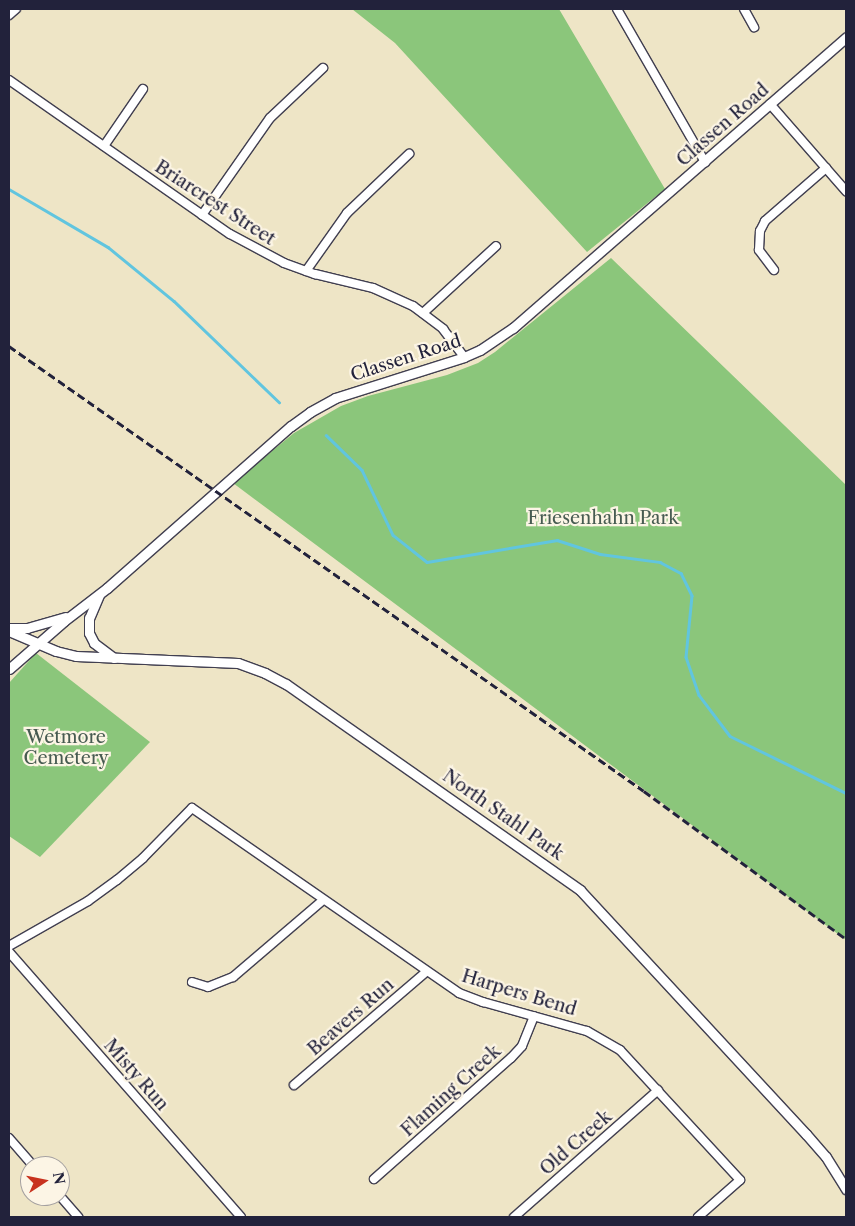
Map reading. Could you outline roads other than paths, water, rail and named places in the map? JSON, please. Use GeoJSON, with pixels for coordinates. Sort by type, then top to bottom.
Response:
{"type":"FeatureCollection","features":[{"type":"Feature","properties":{"kind":"street"},"geometry":{"type":"LineString","coordinates":[[9,15],[16,9]]}},
{"type":"Feature","properties":{"kind":"street"},"geometry":{"type":"LineString","coordinates":[[617,9],[706,162]]}},
{"type":"Feature","properties":{"kind":"street"},"geometry":{"type":"LineString","coordinates":[[744,9],[754,27]]}},
{"type":"Feature","properties":{"kind":"street","name":"Classen Road"},"geometry":{"type":"LineString","coordinates":[[9,669],[72,614],[100,593],[291,426],[316,408],[360,389],[420,373],[464,357],[480,350],[514,328],[706,162],[846,37]]}},
{"type":"Feature","properties":{"kind":"street"},"geometry":{"type":"LineString","coordinates":[[202,215],[270,118],[323,68]]}},
{"type":"Feature","properties":{"kind":"street","name":"Briarcrest Street"},"geometry":{"type":"LineString","coordinates":[[9,80],[202,215],[256,250],[306,271],[373,288],[393,296],[424,313],[453,340],[464,357]]}},
{"type":"Feature","properties":{"kind":"street"},"geometry":{"type":"LineString","coordinates":[[104,146],[144,89]]}},
{"type":"Feature","properties":{"kind":"street"},"geometry":{"type":"LineString","coordinates":[[770,104],[846,191]]}},
{"type":"Feature","properties":{"kind":"street"},"geometry":{"type":"LineString","coordinates":[[306,271],[347,212],[409,154]]}},
{"type":"Feature","properties":{"kind":"street"},"geometry":{"type":"LineString","coordinates":[[774,270],[760,250],[760,231],[765,221],[826,168]]}},
{"type":"Feature","properties":{"kind":"street"},"geometry":{"type":"LineString","coordinates":[[424,313],[496,246]]}},
{"type":"Feature","properties":{"kind":"street"},"geometry":{"type":"LineString","coordinates":[[100,593],[89,618],[88,634],[94,643],[114,658]]}},
{"type":"Feature","properties":{"kind":"street"},"geometry":{"type":"LineString","coordinates":[[9,629],[42,625],[72,614]]}},
{"type":"Feature","properties":{"kind":"street","name":"North Stahl Park"},"geometry":{"type":"LineString","coordinates":[[9,629],[38,643],[76,656],[208,660],[238,663],[266,672],[286,684],[580,890],[608,918],[806,1134],[826,1157],[846,1189]]}},
{"type":"Feature","properties":{"kind":"street","name":"Harpers Bend"},"geometry":{"type":"LineString","coordinates":[[9,946],[88,901],[117,880],[143,858],[192,808],[426,972],[471,998],[577,1027],[599,1036],[620,1050],[740,1180],[698,1217]]}},
{"type":"Feature","properties":{"kind":"street"},"geometry":{"type":"LineString","coordinates":[[192,982],[208,987],[233,977],[323,900]]}},
{"type":"Feature","properties":{"kind":"street","name":"Misty Run"},"geometry":{"type":"LineString","coordinates":[[9,952],[241,1217]]}},
{"type":"Feature","properties":{"kind":"street","name":"Beavers Run"},"geometry":{"type":"LineString","coordinates":[[294,1085],[426,972]]}},
{"type":"Feature","properties":{"kind":"street","name":"Flaming Creek"},"geometry":{"type":"LineString","coordinates":[[374,1179],[511,1058],[522,1046],[534,1016]]}},
{"type":"Feature","properties":{"kind":"street","name":"Old Creek"},"geometry":{"type":"LineString","coordinates":[[514,1217],[658,1090]]}},
{"type":"Feature","properties":{"kind":"street"},"geometry":{"type":"LineString","coordinates":[[9,1138],[24,1156]]}},
{"type":"Feature","properties":{"kind":"street"},"geometry":{"type":"LineString","coordinates":[[69,1206],[78,1217]]}},
{"type":"Feature","properties":{"kind":"waterway"},"geometry":{"type":"LineString","coordinates":[[9,189],[108,247],[174,301],[279,402]]}},
{"type":"Feature","properties":{"kind":"waterway"},"geometry":{"type":"LineString","coordinates":[[326,435],[362,470],[393,535],[427,562],[557,540],[600,554],[660,562],[681,573],[692,596],[686,657],[699,695],[730,736],[846,793]]}},
{"type":"Feature","properties":{"kind":"railway"},"geometry":{"type":"LineString","coordinates":[[9,346],[644,791],[846,939]]}},
{"type":"Feature","properties":{"kind":"park label","name":"Friesenhahn Park"},"geometry":{"type":"Point","coordinates":[603,518]}},
{"type":"Feature","properties":{"kind":"park label","name":"Wetmore Cemetery"},"geometry":{"type":"Point","coordinates":[66,748]}}]}
